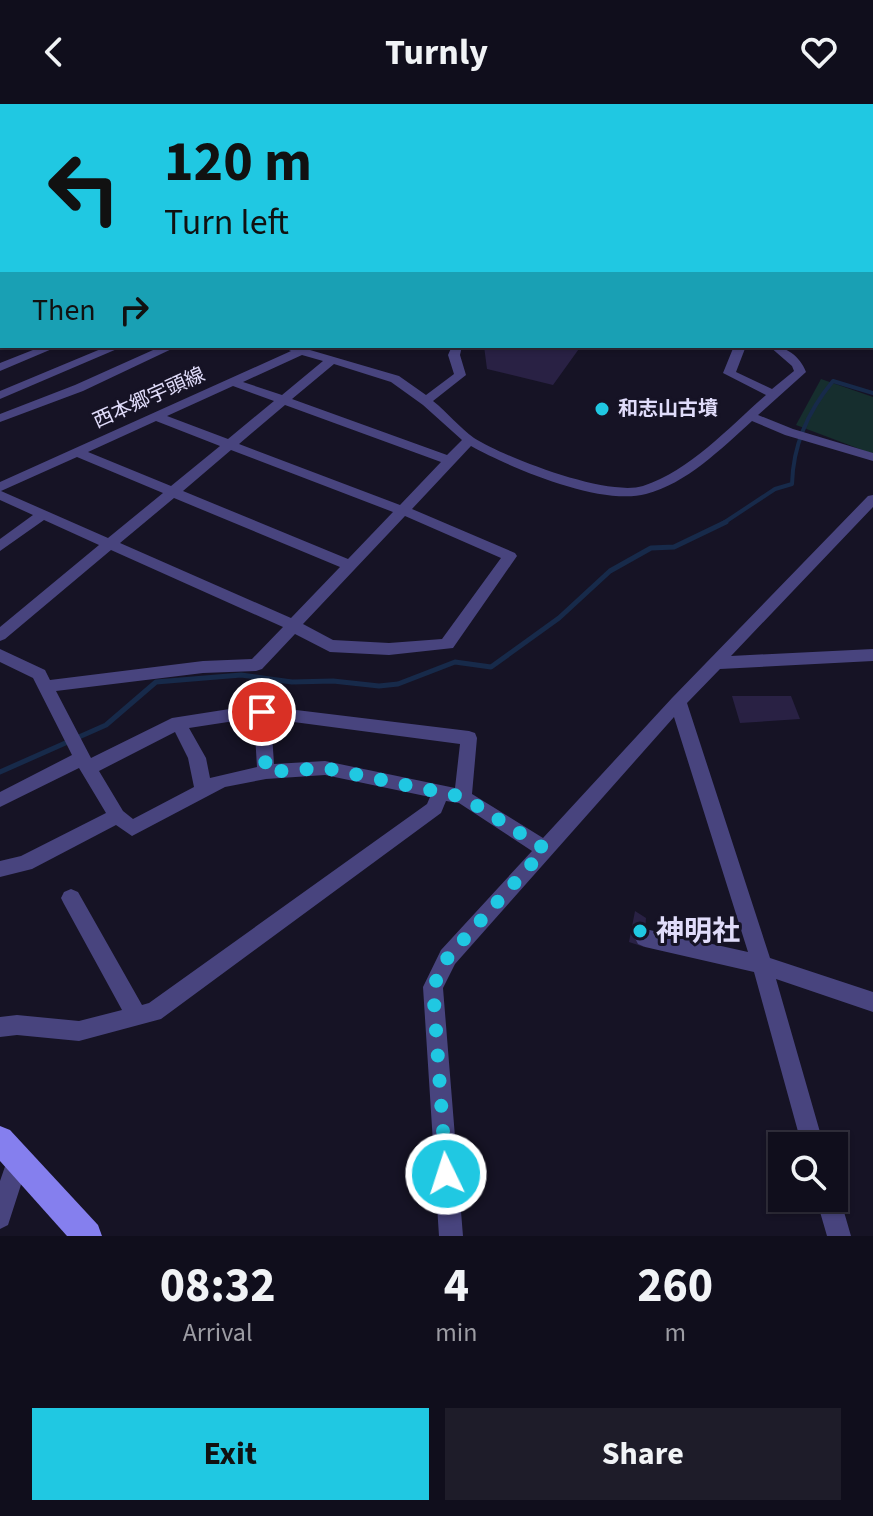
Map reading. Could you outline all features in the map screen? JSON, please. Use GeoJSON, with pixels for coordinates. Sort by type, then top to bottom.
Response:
{"type":"FeatureCollection","features":[{"type":"Feature","properties":{"kind":"street"},"geometry":{"type":"LineString","coordinates":[[0,367],[48,348]]}},
{"type":"Feature","properties":{"kind":"street"},"geometry":{"type":"LineString","coordinates":[[0,395],[113,348]]}},
{"type":"Feature","properties":{"kind":"street"},"geometry":{"type":"LineString","coordinates":[[0,418],[79,388],[168,348]]}},
{"type":"Feature","properties":{"kind":"street"},"geometry":{"type":"LineString","coordinates":[[308,348],[395,379],[469,440],[546,474],[581,485],[643,491],[682,470],[751,416],[800,372],[797,364],[777,348]]}},
{"type":"Feature","properties":{"kind":"street","name":"西本郷宇頭線"},"geometry":{"type":"LineString","coordinates":[[0,487],[308,348]]}},
{"type":"Feature","properties":{"kind":"street"},"geometry":{"type":"LineString","coordinates":[[425,401],[460,375],[454,355],[456,348]]}},
{"type":"Feature","properties":{"kind":"street"},"geometry":{"type":"LineString","coordinates":[[739,348],[729,373],[774,394]]}},
{"type":"Feature","properties":{"kind":"street"},"geometry":{"type":"LineString","coordinates":[[0,635],[333,359]]}},
{"type":"Feature","properties":{"kind":"street"},"geometry":{"type":"LineString","coordinates":[[233,382],[451,461]]}},
{"type":"Feature","properties":{"kind":"street"},"geometry":{"type":"LineString","coordinates":[[751,416],[789,432],[873,457]]}},
{"type":"Feature","properties":{"kind":"street"},"geometry":{"type":"LineString","coordinates":[[0,495],[292,625],[330,646],[389,649],[447,644],[510,556],[404,511],[157,417]]}},
{"type":"Feature","properties":{"kind":"street"},"geometry":{"type":"LineString","coordinates":[[47,686],[203,667],[256,665],[469,440]]}},
{"type":"Feature","properties":{"kind":"street"},"geometry":{"type":"LineString","coordinates":[[77,452],[351,566]]}},
{"type":"Feature","properties":{"kind":"street"},"geometry":{"type":"LineString","coordinates":[[451,1236],[433,987],[448,957],[678,702],[867,515],[873,499]]}},
{"type":"Feature","properties":{"kind":"street"},"geometry":{"type":"LineString","coordinates":[[0,546],[43,514]]}},
{"type":"Feature","properties":{"kind":"street"},"geometry":{"type":"LineString","coordinates":[[0,655],[39,674],[117,816],[132,828],[221,781],[266,772],[325,768],[463,797],[545,849]]}},
{"type":"Feature","properties":{"kind":"street"},"geometry":{"type":"LineString","coordinates":[[717,663],[873,655]]}},
{"type":"Feature","properties":{"kind":"street"},"geometry":{"type":"LineString","coordinates":[[678,702],[762,965],[809,1132]]}},
{"type":"Feature","properties":{"kind":"street"},"geometry":{"type":"LineString","coordinates":[[0,800],[178,723],[262,712],[469,738],[463,797]]}},
{"type":"Feature","properties":{"kind":"street"},"geometry":{"type":"LineString","coordinates":[[262,712],[266,772]]}},
{"type":"Feature","properties":{"kind":"street"},"geometry":{"type":"LineString","coordinates":[[178,723],[197,758],[204,791]]}},
{"type":"Feature","properties":{"kind":"street"},"geometry":{"type":"LineString","coordinates":[[0,1027],[17,1025],[79,1031],[154,1012],[435,808],[440,792]]}},
{"type":"Feature","properties":{"kind":"street"},"geometry":{"type":"LineString","coordinates":[[0,869],[25,863],[117,816]]}},
{"type":"Feature","properties":{"kind":"street"},"geometry":{"type":"LineString","coordinates":[[71,898],[137,1017]]}},
{"type":"Feature","properties":{"kind":"street"},"geometry":{"type":"LineString","coordinates":[[645,938],[762,965],[873,1002]]}},
{"type":"Feature","properties":{"kind":"street"},"geometry":{"type":"LineString","coordinates":[[0,1217],[9,1150]]}},
{"type":"Feature","properties":{"kind":"street"},"geometry":{"type":"LineString","coordinates":[[9,1150],[87,1236]]}},
{"type":"Feature","properties":{"kind":"street"},"geometry":{"type":"LineString","coordinates":[[832,1212],[839,1236]]}},
{"type":"Feature","properties":{"kind":"green space"},"geometry":{"type":"Polygon","coordinates":[[[821,379],[873,397],[873,454],[796,425],[821,379]]]}},
{"type":"Feature","properties":{"kind":"building"},"geometry":{"type":"Polygon","coordinates":[[[484,348],[580,348],[553,385],[487,369],[484,348]]]}},
{"type":"Feature","properties":{"kind":"building"},"geometry":{"type":"Polygon","coordinates":[[[732,696],[791,696],[800,719],[740,723],[732,696]]]}},
{"type":"Feature","properties":{"kind":"building"},"geometry":{"type":"Polygon","coordinates":[[[635,911],[646,918],[644,947],[629,942],[635,911]]]}},
{"type":"Feature","properties":{"kind":"waterway"},"geometry":{"type":"LineString","coordinates":[[722,524],[775,489],[792,484],[795,456],[804,429],[816,404],[833,381],[873,393]]}},
{"type":"Feature","properties":{"kind":"waterway"},"geometry":{"type":"LineString","coordinates":[[0,772],[106,725],[156,682],[241,675],[292,682],[333,681],[379,686],[398,684],[455,662],[491,667],[559,618],[610,571],[651,548],[674,547],[722,524]]}},
{"type":"Feature","properties":{"kind":"place","name":"和志山古墳"},"geometry":{"type":"Point","coordinates":[602,409]}},
{"type":"Feature","properties":{"kind":"place","name":"神明社"},"geometry":{"type":"Point","coordinates":[640,931]}},
{"type":"Feature","properties":{"kind":"route"},"geometry":{"type":"LineString","coordinates":[[262,712],[266,772],[325,768],[463,797],[545,849],[448,957],[433,987],[446,1174]]}}]}
